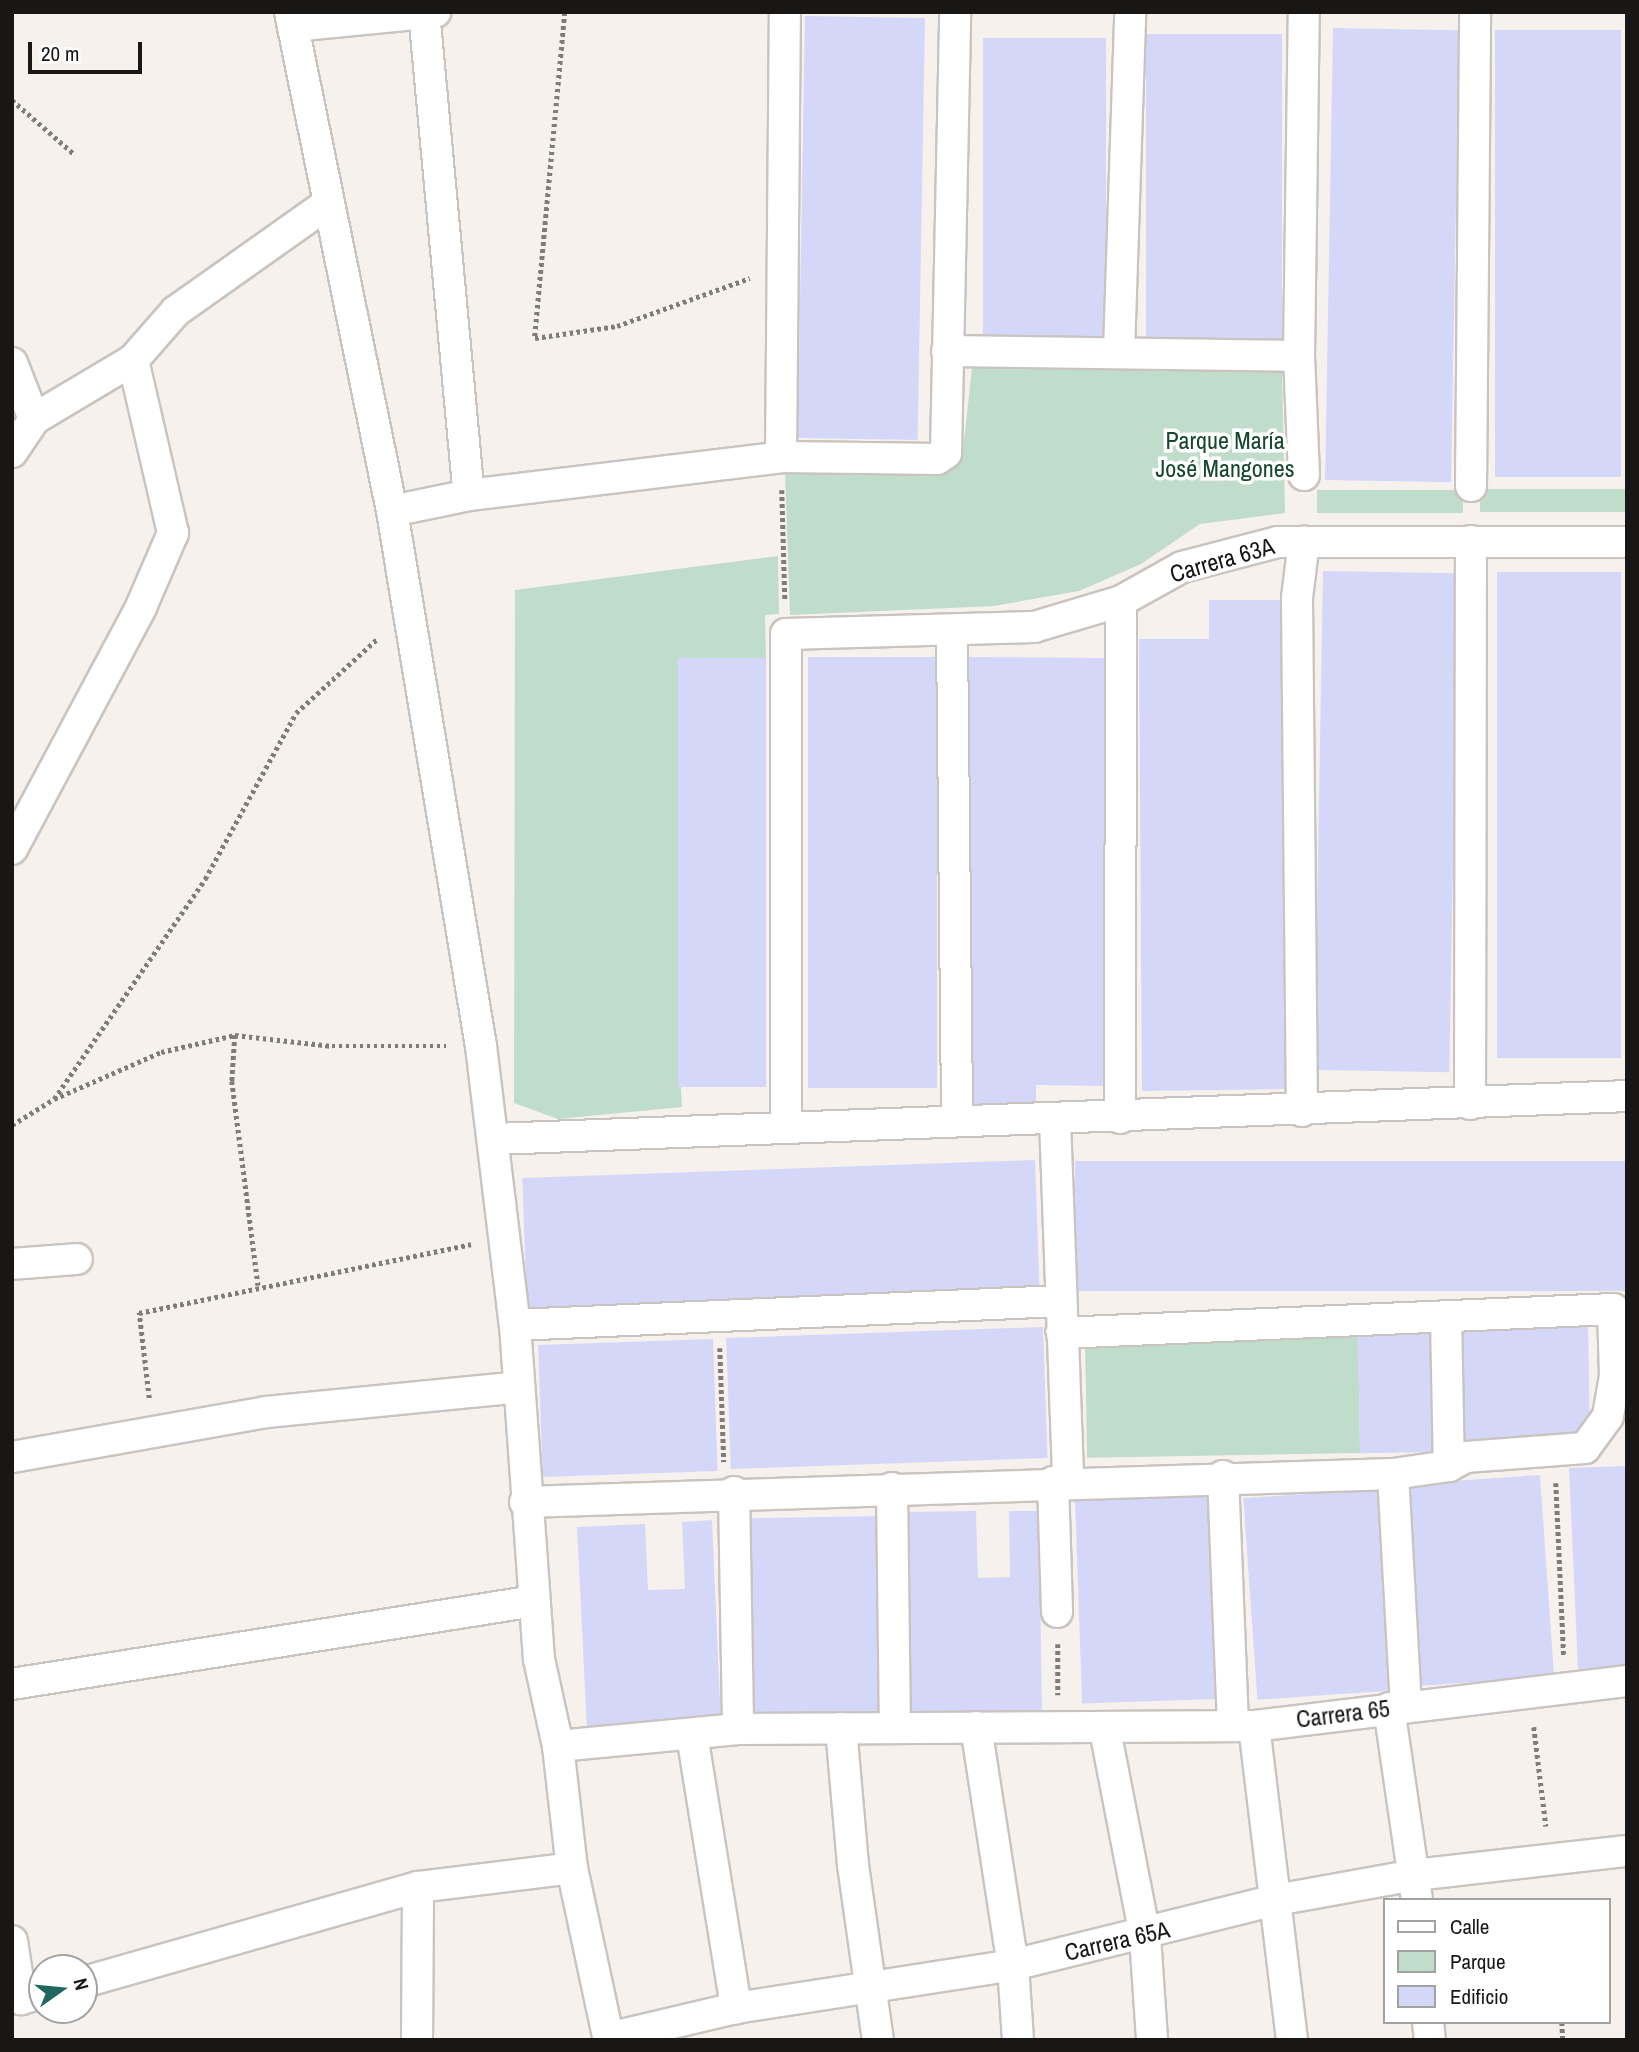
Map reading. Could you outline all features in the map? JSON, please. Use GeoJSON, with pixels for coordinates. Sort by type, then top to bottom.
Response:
{"type":"FeatureCollection","features":[{"type":"Feature","properties":{"kind":"street"},"geometry":{"type":"LineString","coordinates":[[435,12],[292,19],[327,204],[392,511],[481,1046],[515,1325],[534,1601],[558,1746],[572,1868],[609,2039]]}},
{"type":"Feature","properties":{"kind":"street"},"geometry":{"type":"LineString","coordinates":[[781,457],[785,12]]}},
{"type":"Feature","properties":{"kind":"street"},"geometry":{"type":"LineString","coordinates":[[392,511],[469,495],[781,457],[937,459],[946,453],[955,12]]}},
{"type":"Feature","properties":{"kind":"street"},"geometry":{"type":"LineString","coordinates":[[1119,352],[1130,12]]}},
{"type":"Feature","properties":{"kind":"street"},"geometry":{"type":"LineString","coordinates":[[1304,12],[1299,356],[1304,475]]}},
{"type":"Feature","properties":{"kind":"street"},"geometry":{"type":"LineString","coordinates":[[1471,486],[1475,12]]}},
{"type":"Feature","properties":{"kind":"street"},"geometry":{"type":"LineString","coordinates":[[424,13],[469,495]]}},
{"type":"Feature","properties":{"kind":"street"},"geometry":{"type":"LineString","coordinates":[[12,452],[34,419],[133,360],[176,311],[327,204]]}},
{"type":"Feature","properties":{"kind":"street"},"geometry":{"type":"LineString","coordinates":[[947,351],[1299,356]]}},
{"type":"Feature","properties":{"kind":"street"},"geometry":{"type":"LineString","coordinates":[[12,849],[141,607],[173,533],[133,360]]}},
{"type":"Feature","properties":{"kind":"street"},"geometry":{"type":"LineString","coordinates":[[12,363],[34,419]]}},
{"type":"Feature","properties":{"kind":"street"},"geometry":{"type":"LineString","coordinates":[[1302,1111],[1297,598],[1304,541]]}},
{"type":"Feature","properties":{"kind":"street","name":"Carrera 63A"},"geometry":{"type":"LineString","coordinates":[[786,634],[952,632],[1034,627],[1121,601],[1150,582],[1214,557],[1304,541],[1627,542]]}},
{"type":"Feature","properties":{"kind":"street"},"geometry":{"type":"LineString","coordinates":[[1470,1104],[1471,541]]}},
{"type":"Feature","properties":{"kind":"street"},"geometry":{"type":"LineString","coordinates":[[1120,1118],[1121,601]]}},
{"type":"Feature","properties":{"kind":"street"},"geometry":{"type":"LineString","coordinates":[[952,632],[957,1121]]}},
{"type":"Feature","properties":{"kind":"street"},"geometry":{"type":"LineString","coordinates":[[786,634],[786,1126]]}},
{"type":"Feature","properties":{"kind":"street"},"geometry":{"type":"LineString","coordinates":[[494,1139],[786,1126],[1055,1121],[1627,1096]]}},
{"type":"Feature","properties":{"kind":"street"},"geometry":{"type":"LineString","coordinates":[[1055,1121],[1062,1333],[1058,1612]]}},
{"type":"Feature","properties":{"kind":"street"},"geometry":{"type":"LineString","coordinates":[[12,1264],[76,1259]]}},
{"type":"Feature","properties":{"kind":"street"},"geometry":{"type":"LineString","coordinates":[[515,1325],[1060,1301]]}},
{"type":"Feature","properties":{"kind":"street"},"geometry":{"type":"LineString","coordinates":[[526,1502],[1060,1481],[1393,1474],[1449,1466],[1466,1457],[1554,1451],[1592,1445],[1608,1416],[1621,1376],[1613,1309],[1062,1333]]}},
{"type":"Feature","properties":{"kind":"street"},"geometry":{"type":"LineString","coordinates":[[1446,1316],[1449,1466]]}},
{"type":"Feature","properties":{"kind":"street"},"geometry":{"type":"LineString","coordinates":[[12,1457],[265,1412],[519,1387]]}},
{"type":"Feature","properties":{"kind":"street"},"geometry":{"type":"LineString","coordinates":[[1393,1474],[1397,1707],[1416,1887]]}},
{"type":"Feature","properties":{"kind":"street"},"geometry":{"type":"LineString","coordinates":[[1223,1476],[1244,1726],[1276,1900],[1292,2040]]}},
{"type":"Feature","properties":{"kind":"street"},"geometry":{"type":"LineString","coordinates":[[892,1488],[895,1728]]}},
{"type":"Feature","properties":{"kind":"street"},"geometry":{"type":"LineString","coordinates":[[730,1492],[738,1729]]}},
{"type":"Feature","properties":{"kind":"street"},"geometry":{"type":"LineString","coordinates":[[12,1684],[534,1601]]}},
{"type":"Feature","properties":{"kind":"street","name":"Carrera 65"},"geometry":{"type":"LineString","coordinates":[[558,1746],[738,1729],[976,1727],[1058,1723],[1105,1730],[1244,1726],[1530,1690],[1627,1681]]}},
{"type":"Feature","properties":{"kind":"street"},"geometry":{"type":"LineString","coordinates":[[976,1727],[1013,1965],[1018,2040]]}},
{"type":"Feature","properties":{"kind":"street"},"geometry":{"type":"LineString","coordinates":[[841,1728],[853,1865],[878,2040]]}},
{"type":"Feature","properties":{"kind":"street"},"geometry":{"type":"LineString","coordinates":[[1105,1730],[1145,1936],[1152,2040]]}},
{"type":"Feature","properties":{"kind":"street"},"geometry":{"type":"LineString","coordinates":[[692,1735],[736,2008]]}},
{"type":"Feature","properties":{"kind":"street","name":"Carrera 65A"},"geometry":{"type":"LineString","coordinates":[[609,2039],[736,2008],[1013,1965],[1145,1936],[1276,1900],[1416,1887],[1550,1860],[1627,1852]]}},
{"type":"Feature","properties":{"kind":"street"},"geometry":{"type":"LineString","coordinates":[[98,1978],[418,1887],[572,1868]]}},
{"type":"Feature","properties":{"kind":"street"},"geometry":{"type":"LineString","coordinates":[[417,2040],[418,1887]]}},
{"type":"Feature","properties":{"kind":"street"},"geometry":{"type":"LineString","coordinates":[[12,1941],[21,1999],[28,1997]]}},
{"type":"Feature","properties":{"kind":"path"},"geometry":{"type":"LineString","coordinates":[[565,12],[535,338],[617,327],[781,267]]}},
{"type":"Feature","properties":{"kind":"path"},"geometry":{"type":"LineString","coordinates":[[12,100],[73,153]]}},
{"type":"Feature","properties":{"kind":"path"},"geometry":{"type":"LineString","coordinates":[[781,457],[786,634]]}},
{"type":"Feature","properties":{"kind":"path"},"geometry":{"type":"LineString","coordinates":[[54,1099],[205,879],[296,713],[410,615]]}},
{"type":"Feature","properties":{"kind":"path"},"geometry":{"type":"LineString","coordinates":[[235,1035],[232,1082],[258,1285]]}},
{"type":"Feature","properties":{"kind":"path"},"geometry":{"type":"LineString","coordinates":[[12,1125],[54,1099],[161,1052],[235,1035],[332,1045],[481,1046]]}},
{"type":"Feature","properties":{"kind":"path"},"geometry":{"type":"LineString","coordinates":[[152,1432],[139,1313],[258,1285],[506,1238]]}},
{"type":"Feature","properties":{"kind":"path"},"geometry":{"type":"LineString","coordinates":[[719,1316],[730,1492]]}},
{"type":"Feature","properties":{"kind":"path"},"geometry":{"type":"LineString","coordinates":[[1554,1451],[1566,1686]]}},
{"type":"Feature","properties":{"kind":"path"},"geometry":{"type":"LineString","coordinates":[[1058,1612],[1058,1723]]}},
{"type":"Feature","properties":{"kind":"path"},"geometry":{"type":"LineString","coordinates":[[1530,1690],[1550,1860]]}},
{"type":"Feature","properties":{"kind":"green space","name":"Parque María José Mangones"},"geometry":{"type":"Polygon","coordinates":[[[972,368],[1282,369],[1285,513],[1200,524],[1141,564],[1079,591],[994,606],[790,615],[785,472],[949,467],[963,450],[972,368]]]}},
{"type":"Feature","properties":{"kind":"green space"},"geometry":{"type":"Polygon","coordinates":[[[1480,489],[1627,489],[1627,512],[1480,512],[1480,489]]]}},
{"type":"Feature","properties":{"kind":"green space"},"geometry":{"type":"Polygon","coordinates":[[[1317,490],[1463,490],[1463,513],[1317,513],[1317,490]]]}},
{"type":"Feature","properties":{"kind":"green space"},"geometry":{"type":"Polygon","coordinates":[[[778,556],[779,614],[765,615],[766,658],[681,1088],[682,1107],[558,1119],[514,1103],[515,590],[778,556]]]}},
{"type":"Feature","properties":{"kind":"green space"},"geometry":{"type":"Polygon","coordinates":[[[1358,1334],[1360,1453],[1087,1458],[1085,1339],[1358,1334]]]}},
{"type":"Feature","properties":{"kind":"building"},"geometry":{"type":"Polygon","coordinates":[[[805,16],[925,18],[918,440],[798,438],[805,16]]]}},
{"type":"Feature","properties":{"kind":"building"},"geometry":{"type":"Polygon","coordinates":[[[1333,28],[1459,30],[1451,482],[1325,480],[1333,28]]]}},
{"type":"Feature","properties":{"kind":"building"},"geometry":{"type":"Polygon","coordinates":[[[1495,30],[1621,30],[1621,477],[1495,477],[1495,30]]]}},
{"type":"Feature","properties":{"kind":"building"},"geometry":{"type":"Polygon","coordinates":[[[1146,34],[1282,34],[1282,342],[1146,342],[1146,34]]]}},
{"type":"Feature","properties":{"kind":"building"},"geometry":{"type":"Polygon","coordinates":[[[983,38],[1106,38],[1106,337],[983,337],[983,38]]]}},
{"type":"Feature","properties":{"kind":"building"},"geometry":{"type":"Polygon","coordinates":[[[1323,571],[1458,573],[1449,1072],[1314,1070],[1323,571]]]}},
{"type":"Feature","properties":{"kind":"building"},"geometry":{"type":"Polygon","coordinates":[[[1497,572],[1621,572],[1621,1058],[1497,1058],[1497,572]]]}},
{"type":"Feature","properties":{"kind":"building"},"geometry":{"type":"Polygon","coordinates":[[[1209,600],[1284,600],[1285,1089],[1142,1091],[1139,639],[1209,639],[1209,600]]]}},
{"type":"Feature","properties":{"kind":"building"},"geometry":{"type":"Polygon","coordinates":[[[808,657],[937,657],[937,1088],[808,1088],[808,657]]]}},
{"type":"Feature","properties":{"kind":"building"},"geometry":{"type":"Polygon","coordinates":[[[967,657],[1105,658],[1105,1086],[1036,1085],[1036,1105],[968,1105],[967,657]]]}},
{"type":"Feature","properties":{"kind":"building"},"geometry":{"type":"Polygon","coordinates":[[[678,658],[766,658],[766,1087],[678,1087],[678,658]]]}},
{"type":"Feature","properties":{"kind":"building"},"geometry":{"type":"Polygon","coordinates":[[[1035,1160],[1040,1292],[527,1310],[522,1178],[1035,1160]]]}},
{"type":"Feature","properties":{"kind":"building"},"geometry":{"type":"Polygon","coordinates":[[[1075,1161],[1627,1161],[1627,1291],[1075,1291],[1075,1161]]]}},
{"type":"Feature","properties":{"kind":"building"},"geometry":{"type":"Polygon","coordinates":[[[1588,1325],[1590,1437],[1461,1439],[1459,1327],[1588,1325]]]}},
{"type":"Feature","properties":{"kind":"building"},"geometry":{"type":"Polygon","coordinates":[[[1043,1327],[1048,1458],[731,1469],[726,1338],[1043,1327]]]}},
{"type":"Feature","properties":{"kind":"building"},"geometry":{"type":"Polygon","coordinates":[[[1431,1332],[1433,1452],[1360,1453],[1358,1333],[1431,1332]]]}},
{"type":"Feature","properties":{"kind":"building"},"geometry":{"type":"Polygon","coordinates":[[[713,1339],[718,1471],[543,1477],[538,1345],[713,1339]]]}},
{"type":"Feature","properties":{"kind":"building"},"geometry":{"type":"Polygon","coordinates":[[[1627,1466],[1627,1668],[1578,1669],[1569,1468],[1627,1466]]]}},
{"type":"Feature","properties":{"kind":"building"},"geometry":{"type":"Polygon","coordinates":[[[1540,1475],[1554,1677],[1420,1686],[1406,1484],[1540,1475]]]}},
{"type":"Feature","properties":{"kind":"building"},"geometry":{"type":"Polygon","coordinates":[[[1377,1489],[1391,1691],[1257,1700],[1243,1498],[1377,1489]]]}},
{"type":"Feature","properties":{"kind":"building"},"geometry":{"type":"Polygon","coordinates":[[[1208,1496],[1215,1699],[1082,1704],[1075,1501],[1208,1496]]]}},
{"type":"Feature","properties":{"kind":"building"},"geometry":{"type":"Polygon","coordinates":[[[976,1511],[978,1578],[1010,1577],[1009,1511],[1039,1511],[1042,1713],[909,1715],[905,1512],[976,1511]]]}},
{"type":"Feature","properties":{"kind":"building"},"geometry":{"type":"Polygon","coordinates":[[[879,1516],[883,1719],[749,1721],[745,1518],[879,1516]]]}},
{"type":"Feature","properties":{"kind":"building"},"geometry":{"type":"Polygon","coordinates":[[[712,1520],[721,1724],[587,1730],[577,1527],[645,1524],[648,1590],[685,1589],[682,1522],[712,1520]]]}}]}
